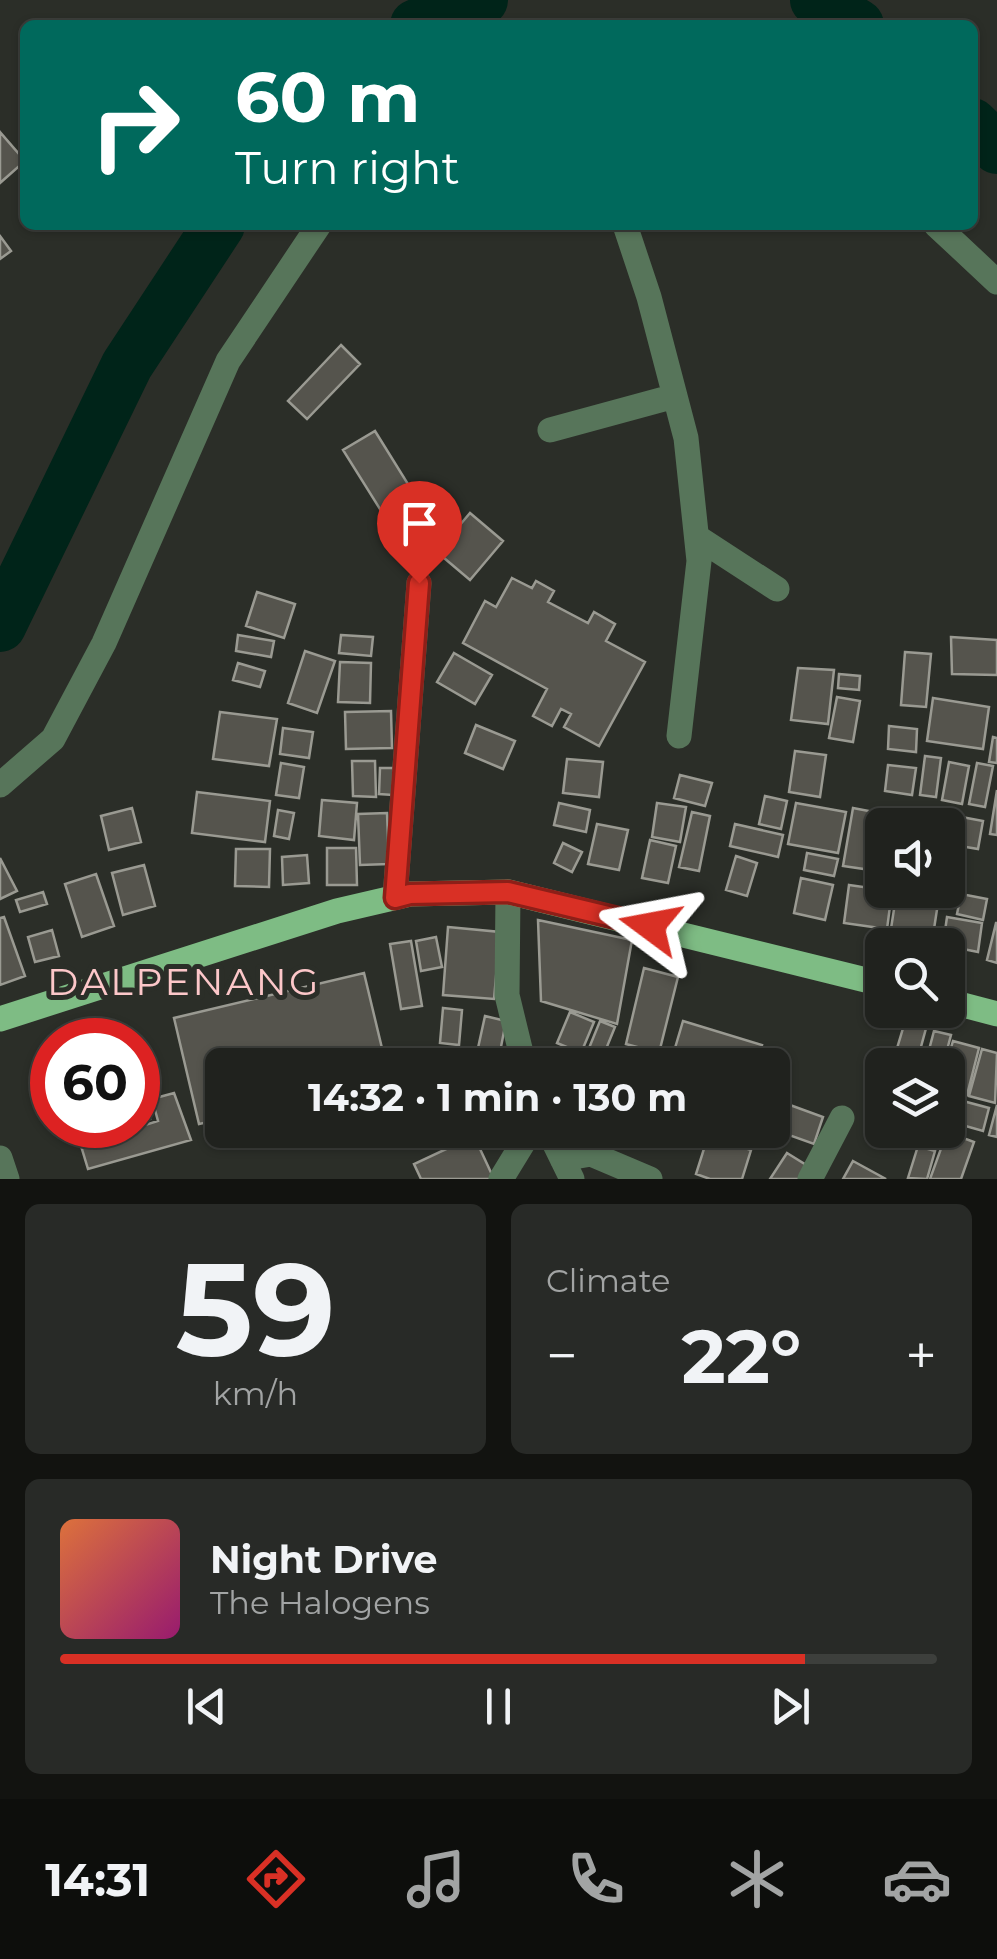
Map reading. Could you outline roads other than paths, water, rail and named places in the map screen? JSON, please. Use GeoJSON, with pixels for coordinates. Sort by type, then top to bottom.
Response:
{"type":"FeatureCollection","features":[{"type":"Feature","properties":{"kind":"main road"},"geometry":{"type":"LineString","coordinates":[[0,1019],[337,910],[410,894],[508,892],[865,980]]}},
{"type":"Feature","properties":{"kind":"main road"},"geometry":{"type":"LineString","coordinates":[[965,1006],[997,1014]]}},
{"type":"Feature","properties":{"kind":"street"},"geometry":{"type":"LineString","coordinates":[[0,785],[52,739],[104,643],[228,360],[315,230]]}},
{"type":"Feature","properties":{"kind":"street"},"geometry":{"type":"LineString","coordinates":[[627,230],[649,297],[686,438],[699,561],[679,736]]}},
{"type":"Feature","properties":{"kind":"street"},"geometry":{"type":"LineString","coordinates":[[941,230],[997,282]]}},
{"type":"Feature","properties":{"kind":"street"},"geometry":{"type":"LineString","coordinates":[[550,430],[674,396]]}},
{"type":"Feature","properties":{"kind":"street"},"geometry":{"type":"LineString","coordinates":[[696,537],[777,589]]}},
{"type":"Feature","properties":{"kind":"street"},"geometry":{"type":"LineString","coordinates":[[395,898],[419,583]]}},
{"type":"Feature","properties":{"kind":"street"},"geometry":{"type":"LineString","coordinates":[[508,892],[507,995],[520,1048]]}},
{"type":"Feature","properties":{"kind":"street"},"geometry":{"type":"LineString","coordinates":[[810,1179],[842,1118]]}},
{"type":"Feature","properties":{"kind":"street"},"geometry":{"type":"LineString","coordinates":[[501,1179],[519,1148]]}},
{"type":"Feature","properties":{"kind":"street"},"geometry":{"type":"LineString","coordinates":[[567,1169],[591,1154],[650,1179]]}},
{"type":"Feature","properties":{"kind":"street"},"geometry":{"type":"LineString","coordinates":[[0,1158],[7,1179]]}},
{"type":"Feature","properties":{"kind":"waterway"},"geometry":{"type":"LineString","coordinates":[[429,20],[482,0]]}},
{"type":"Feature","properties":{"kind":"waterway"},"geometry":{"type":"LineString","coordinates":[[816,0],[850,20]]}},
{"type":"Feature","properties":{"kind":"waterway"},"geometry":{"type":"LineString","coordinates":[[978,130],[997,148]]}},
{"type":"Feature","properties":{"kind":"waterway"},"geometry":{"type":"LineString","coordinates":[[0,626],[127,365],[216,230]]}},
{"type":"Feature","properties":{"kind":"district","name":"DALPENANG"},"geometry":{"type":"Point","coordinates":[184,981]}}]}
